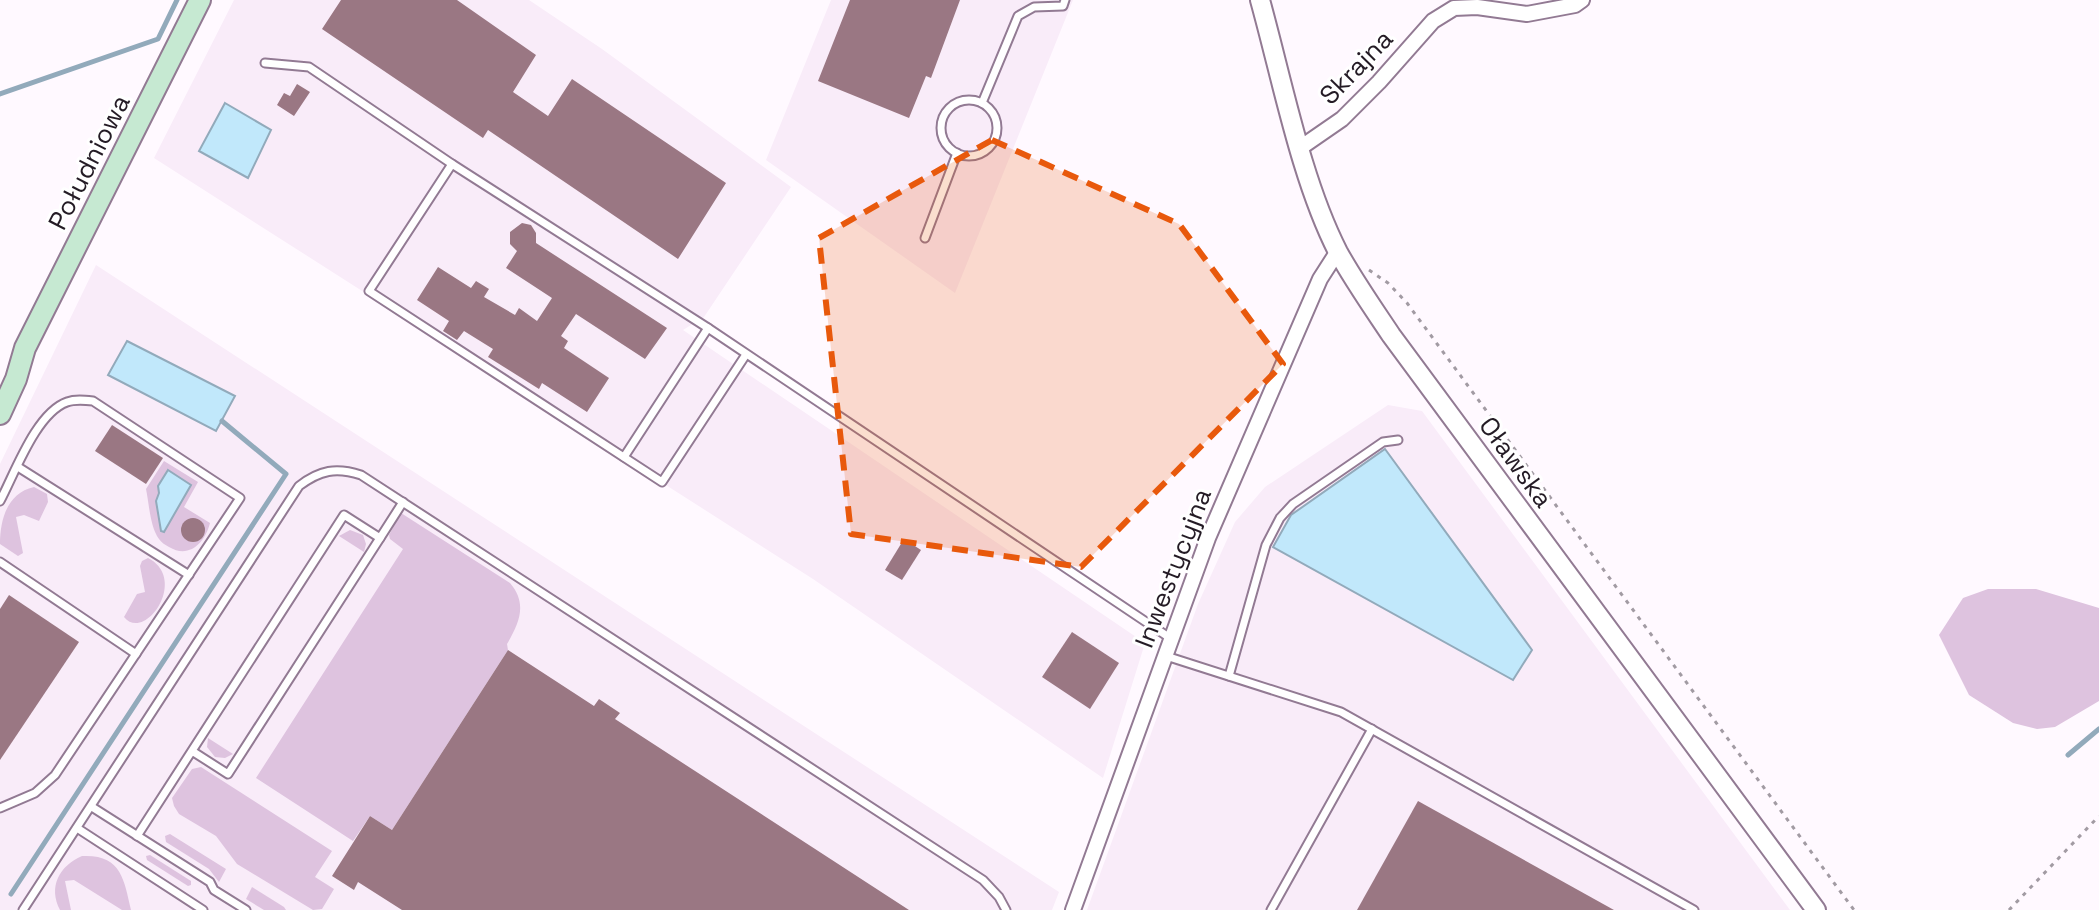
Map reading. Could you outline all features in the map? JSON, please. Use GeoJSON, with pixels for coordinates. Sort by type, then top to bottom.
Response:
{"type":"FeatureCollection","features":[{"type":"Feature","properties":{"kind":"main road","name":"Południowa"},"geometry":{"type":"LineString","coordinates":[[0,382],[25,348],[200,0]]}},
{"type":"Feature","properties":{"kind":"main road","name":"Południowa"},"geometry":{"type":"LineString","coordinates":[[0,414],[16,379],[25,348]]}},
{"type":"Feature","properties":{"kind":"street","name":"Oławska"},"geometry":{"type":"LineString","coordinates":[[1260,0],[1300,148],[1324,220],[1338,251],[1391,335],[1816,910]]}},
{"type":"Feature","properties":{"kind":"street","name":"Skrajna"},"geometry":{"type":"LineString","coordinates":[[1300,148],[1342,119],[1433,21],[1454,8],[1477,7],[1527,14],[1575,5],[1582,0]]}},
{"type":"Feature","properties":{"kind":"street","name":"Inwestycyjna"},"geometry":{"type":"LineString","coordinates":[[1073,910],[1208,538],[1320,279],[1338,251]]}},
{"type":"Feature","properties":{"kind":"lane"},"geometry":{"type":"LineString","coordinates":[[1027,0],[1034,7]]}},
{"type":"Feature","properties":{"kind":"lane"},"geometry":{"type":"LineString","coordinates":[[982,103],[1018,16],[1034,7],[1063,6],[1065,0]]}},
{"type":"Feature","properties":{"kind":"lane"},"geometry":{"type":"LineString","coordinates":[[265,63],[309,67],[452,164],[708,328],[745,356],[1170,638]]}},
{"type":"Feature","properties":{"kind":"lane"},"geometry":{"type":"LineString","coordinates":[[974,100],[982,103],[995,117],[996,136],[985,151],[966,156],[957,153],[950,148],[942,133],[944,115],[957,103],[974,100]]}},
{"type":"Feature","properties":{"kind":"lane"},"geometry":{"type":"LineString","coordinates":[[925,238],[957,153]]}},
{"type":"Feature","properties":{"kind":"lane"},"geometry":{"type":"LineString","coordinates":[[452,164],[369,291],[662,482],[745,356]]}},
{"type":"Feature","properties":{"kind":"lane"},"geometry":{"type":"LineString","coordinates":[[624,457],[708,328]]}},
{"type":"Feature","properties":{"kind":"lane"},"geometry":{"type":"LineString","coordinates":[[0,501],[44,419],[68,401],[93,401],[240,498],[55,775],[35,793],[0,808]]}},
{"type":"Feature","properties":{"kind":"lane"},"geometry":{"type":"LineString","coordinates":[[1229,676],[1266,545],[1280,518],[1293,504],[1383,442],[1398,440]]}},
{"type":"Feature","properties":{"kind":"lane"},"geometry":{"type":"LineString","coordinates":[[18,467],[189,575]]}},
{"type":"Feature","properties":{"kind":"lane"},"geometry":{"type":"LineString","coordinates":[[28,909],[77,828],[299,486],[329,470],[345,470],[361,475],[983,880],[1006,910]]}},
{"type":"Feature","properties":{"kind":"lane"},"geometry":{"type":"LineString","coordinates":[[192,751],[228,774],[403,502]]}},
{"type":"Feature","properties":{"kind":"lane"},"geometry":{"type":"LineString","coordinates":[[137,836],[344,515],[380,538]]}},
{"type":"Feature","properties":{"kind":"lane"},"geometry":{"type":"LineString","coordinates":[[0,562],[136,654]]}},
{"type":"Feature","properties":{"kind":"lane"},"geometry":{"type":"LineString","coordinates":[[1164,655],[1341,712],[1694,910]]}},
{"type":"Feature","properties":{"kind":"lane"},"geometry":{"type":"LineString","coordinates":[[1271,910],[1372,729]]}},
{"type":"Feature","properties":{"kind":"lane"},"geometry":{"type":"LineString","coordinates":[[92,807],[210,882],[214,890],[246,910]]}},
{"type":"Feature","properties":{"kind":"lane"},"geometry":{"type":"LineString","coordinates":[[77,828],[203,910]]}},
{"type":"Feature","properties":{"kind":"path"},"geometry":{"type":"LineString","coordinates":[[1366,266],[1407,303],[1854,910]]}},
{"type":"Feature","properties":{"kind":"path"},"geometry":{"type":"LineString","coordinates":[[2009,910],[2099,816]]}},
{"type":"Feature","properties":{"kind":"highlighted area"},"geometry":{"type":"Polygon","coordinates":[[[992,140],[1179,224],[1283,364],[1081,567],[851,534],[819,238],[992,140]]]}},
{"type":"Feature","properties":{"kind":"shaded area"},"geometry":{"type":"Polygon","coordinates":[[[234,0],[529,0],[602,49],[791,187],[704,317],[683,330],[1145,643],[1103,778],[813,579],[154,158],[234,0]]]}},
{"type":"Feature","properties":{"kind":"shaded area"},"geometry":{"type":"Polygon","coordinates":[[[831,0],[1073,0],[955,293],[766,160],[831,0]]]}},
{"type":"Feature","properties":{"kind":"shaded area"},"geometry":{"type":"Polygon","coordinates":[[[96,265],[1059,892],[1052,910],[0,910],[0,464],[96,265]]]}},
{"type":"Feature","properties":{"kind":"shaded area"},"geometry":{"type":"Polygon","coordinates":[[[1388,405],[1422,411],[1790,910],[1087,910],[1198,604],[1235,522],[1265,487],[1388,405]]]}},
{"type":"Feature","properties":{"kind":"shaded area"},"geometry":{"type":"Polygon","coordinates":[[[164,461],[198,482],[184,507],[210,523],[200,543],[189,550],[176,550],[163,543],[152,522],[146,489],[164,461]]]}},
{"type":"Feature","properties":{"kind":"shaded area"},"geometry":{"type":"Polygon","coordinates":[[[34,487],[47,494],[48,502],[39,521],[24,515],[16,517],[23,553],[18,556],[0,544],[4,517],[17,495],[34,487]]]}},
{"type":"Feature","properties":{"kind":"shaded area"},"geometry":{"type":"Polygon","coordinates":[[[401,513],[510,583],[519,598],[520,614],[507,644],[508,650],[392,830],[370,816],[353,841],[256,778],[403,549],[389,535],[401,513]]]}},
{"type":"Feature","properties":{"kind":"shaded area"},"geometry":{"type":"Polygon","coordinates":[[[350,530],[363,535],[366,544],[364,552],[339,536],[350,530]]]}},
{"type":"Feature","properties":{"kind":"shaded area"},"geometry":{"type":"Polygon","coordinates":[[[148,558],[160,568],[164,593],[152,615],[142,622],[133,623],[124,617],[137,594],[145,592],[140,566],[148,558]]]}},
{"type":"Feature","properties":{"kind":"shaded area"},"geometry":{"type":"Polygon","coordinates":[[[1988,589],[2036,589],[2099,608],[2099,701],[2055,727],[2037,729],[2013,723],[1969,695],[1939,635],[1963,598],[1988,589]]]}},
{"type":"Feature","properties":{"kind":"shaded area"},"geometry":{"type":"Polygon","coordinates":[[[208,738],[233,754],[225,758],[215,757],[207,747],[208,738]]]}},
{"type":"Feature","properties":{"kind":"shaded area"},"geometry":{"type":"Polygon","coordinates":[[[201,767],[332,851],[315,877],[334,889],[322,909],[313,910],[237,864],[216,836],[179,814],[172,798],[192,769],[201,767]]]}},
{"type":"Feature","properties":{"kind":"shaded area"},"geometry":{"type":"Polygon","coordinates":[[[170,834],[226,869],[219,882],[209,869],[166,842],[165,836],[170,834]]]}},
{"type":"Feature","properties":{"kind":"shaded area"},"geometry":{"type":"Polygon","coordinates":[[[150,855],[191,881],[191,885],[147,860],[146,856],[150,855]]]}},
{"type":"Feature","properties":{"kind":"shaded area"},"geometry":{"type":"Polygon","coordinates":[[[82,856],[95,856],[113,864],[123,879],[131,910],[122,910],[74,880],[65,881],[71,910],[60,910],[55,893],[58,878],[67,865],[82,856]]]}},
{"type":"Feature","properties":{"kind":"shaded area"},"geometry":{"type":"Polygon","coordinates":[[[252,887],[286,910],[264,910],[246,899],[252,887]]]}},
{"type":"Feature","properties":{"kind":"water"},"geometry":{"type":"Polygon","coordinates":[[[225,103],[271,130],[248,178],[199,151],[225,103]]]}},
{"type":"Feature","properties":{"kind":"water"},"geometry":{"type":"Polygon","coordinates":[[[127,341],[235,396],[216,431],[108,375],[127,341]]]}},
{"type":"Feature","properties":{"kind":"water"},"geometry":{"type":"Polygon","coordinates":[[[1385,449],[1532,650],[1513,680],[1273,547],[1291,515],[1385,449]]]}},
{"type":"Feature","properties":{"kind":"water"},"geometry":{"type":"Polygon","coordinates":[[[168,470],[191,485],[164,532],[161,531],[156,501],[158,486],[168,470]]]}},
{"type":"Feature","properties":{"kind":"building"},"geometry":{"type":"Polygon","coordinates":[[[341,0],[457,0],[536,55],[513,92],[548,116],[572,79],[726,183],[678,259],[488,130],[483,138],[322,29],[341,0]]]}},
{"type":"Feature","properties":{"kind":"building"},"geometry":{"type":"Polygon","coordinates":[[[850,0],[960,0],[931,78],[926,76],[909,118],[818,81],[850,0]]]}},
{"type":"Feature","properties":{"kind":"building"},"geometry":{"type":"Polygon","coordinates":[[[297,84],[310,92],[294,116],[277,105],[284,93],[290,96],[297,84]]]}},
{"type":"Feature","properties":{"kind":"building"},"geometry":{"type":"Polygon","coordinates":[[[522,223],[531,225],[536,233],[536,243],[667,328],[645,359],[576,314],[561,336],[568,341],[564,348],[609,378],[587,412],[542,383],[539,389],[488,357],[493,349],[464,331],[457,340],[443,331],[449,321],[417,300],[438,267],[471,288],[476,281],[489,289],[484,297],[515,315],[519,308],[537,321],[552,298],[506,268],[517,251],[510,244],[510,232],[522,223]]]}},
{"type":"Feature","properties":{"kind":"building"},"geometry":{"type":"Polygon","coordinates":[[[112,425],[163,458],[146,484],[95,451],[112,425]]]}},
{"type":"Feature","properties":{"kind":"building"},"geometry":{"type":"Polygon","coordinates":[[[193,518],[202,521],[205,530],[202,539],[193,542],[184,539],[181,530],[184,521],[193,518]]]}},
{"type":"Feature","properties":{"kind":"building"},"geometry":{"type":"Polygon","coordinates":[[[904,539],[921,550],[902,580],[885,570],[904,539]]]}},
{"type":"Feature","properties":{"kind":"building"},"geometry":{"type":"Polygon","coordinates":[[[9,595],[79,642],[0,760],[0,609],[9,595]]]}},
{"type":"Feature","properties":{"kind":"building"},"geometry":{"type":"Polygon","coordinates":[[[1072,632],[1119,663],[1090,709],[1042,677],[1072,632]]]}},
{"type":"Feature","properties":{"kind":"building"},"geometry":{"type":"Polygon","coordinates":[[[508,650],[594,706],[599,699],[620,713],[615,719],[909,910],[402,910],[358,882],[354,890],[332,876],[370,816],[392,830],[508,650]]]}},
{"type":"Feature","properties":{"kind":"building"},"geometry":{"type":"Polygon","coordinates":[[[1418,801],[1614,910],[1357,910],[1418,801]]]}},
{"type":"Feature","properties":{"kind":"waterway"},"geometry":{"type":"LineString","coordinates":[[0,94],[158,39],[177,0]]}},
{"type":"Feature","properties":{"kind":"waterway"},"geometry":{"type":"LineString","coordinates":[[11,894],[286,474],[222,421]]}},
{"type":"Feature","properties":{"kind":"waterway"},"geometry":{"type":"LineString","coordinates":[[2068,755],[2099,729]]}}]}
